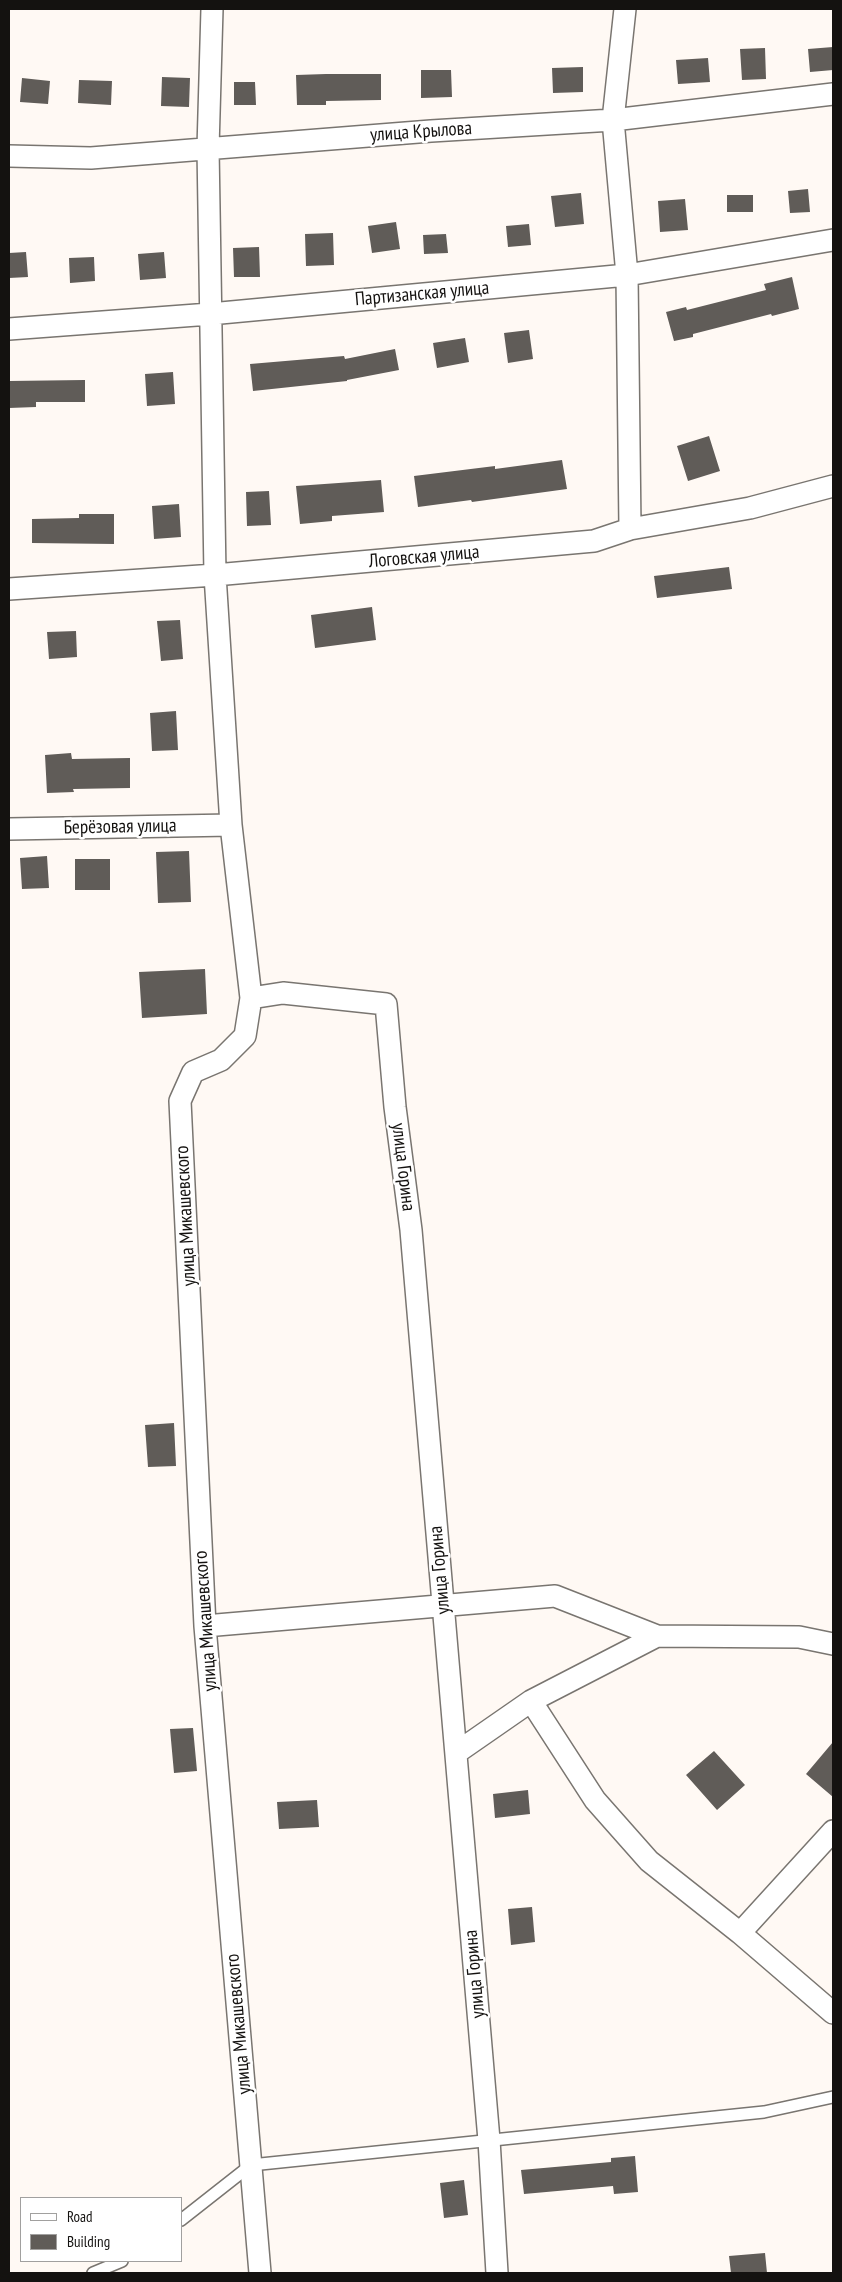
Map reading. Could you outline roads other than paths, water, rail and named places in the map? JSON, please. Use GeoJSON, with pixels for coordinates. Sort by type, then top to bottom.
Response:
{"type":"FeatureCollection","features":[{"type":"Feature","properties":{"kind":"street","name":"улица Микашевского"},"geometry":{"type":"LineString","coordinates":[[212,9],[208,148],[215,576],[231,825],[250,998],[245,1036],[221,1060],[193,1072],[180,1102],[205,1626],[260,2273]]}},
{"type":"Feature","properties":{"kind":"street"},"geometry":{"type":"LineString","coordinates":[[625,9],[613,120],[627,275],[630,529]]}},
{"type":"Feature","properties":{"kind":"street","name":"улица Крылова"},"geometry":{"type":"LineString","coordinates":[[9,156],[91,158],[431,131],[613,120],[833,94]]}},
{"type":"Feature","properties":{"kind":"street","name":"Партизанская улица"},"geometry":{"type":"LineString","coordinates":[[9,329],[210,314],[627,275],[833,240]]}},
{"type":"Feature","properties":{"kind":"street","name":"Логовская улица"},"geometry":{"type":"LineString","coordinates":[[9,589],[215,576],[594,541],[630,529],[750,508],[833,486]]}},
{"type":"Feature","properties":{"kind":"street","name":"Берёзовая улица"},"geometry":{"type":"LineString","coordinates":[[9,829],[231,825]]}},
{"type":"Feature","properties":{"kind":"street","name":"улица Горина"},"geometry":{"type":"LineString","coordinates":[[250,998],[283,993],[386,1004],[395,1107],[410,1230],[490,2140],[497,2273]]}},
{"type":"Feature","properties":{"kind":"street"},"geometry":{"type":"LineString","coordinates":[[205,1626],[555,1596],[658,1636],[799,1637],[833,1644]]}},
{"type":"Feature","properties":{"kind":"street"},"geometry":{"type":"LineString","coordinates":[[456,1753],[531,1702],[658,1636]]}},
{"type":"Feature","properties":{"kind":"street"},"geometry":{"type":"LineString","coordinates":[[531,1702],[595,1800],[649,1861],[740,1933],[833,2013]]}},
{"type":"Feature","properties":{"kind":"street"},"geometry":{"type":"LineString","coordinates":[[740,1933],[833,1831]]}},
{"type":"Feature","properties":{"kind":"lane"},"geometry":{"type":"LineString","coordinates":[[182,2219],[251,2165],[764,2112],[833,2097]]}},
{"type":"Feature","properties":{"kind":"lane"},"geometry":{"type":"LineString","coordinates":[[93,2273],[120,2262]]}}]}
